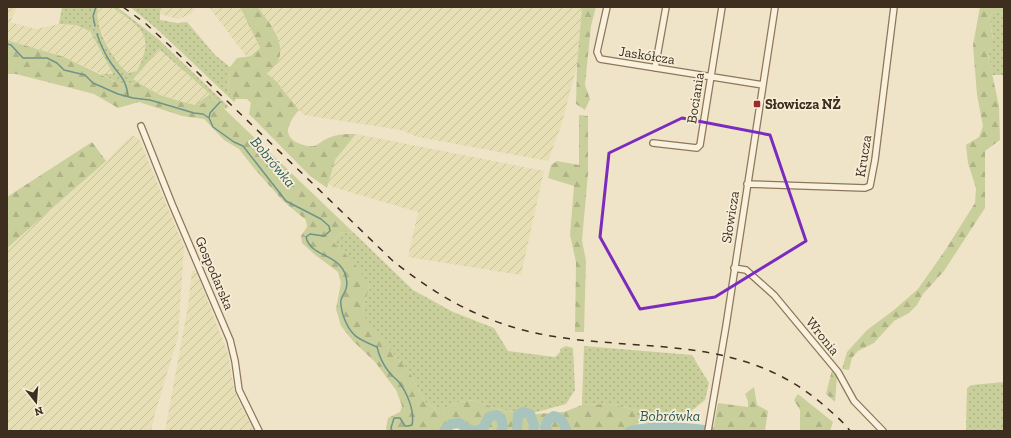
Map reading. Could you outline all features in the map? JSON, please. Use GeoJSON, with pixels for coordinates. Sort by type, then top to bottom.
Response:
{"type":"FeatureCollection","features":[{"type":"Feature","properties":{"kind":"street","name":"Jaskółcza"},"geometry":{"type":"LineString","coordinates":[[607,7],[597,52],[600,59],[763,85]]}},
{"type":"Feature","properties":{"kind":"street"},"geometry":{"type":"LineString","coordinates":[[655,68],[666,7]]}},
{"type":"Feature","properties":{"kind":"street","name":"Bociania"},"geometry":{"type":"LineString","coordinates":[[653,143],[697,148],[700,145],[722,7]]}},
{"type":"Feature","properties":{"kind":"street","name":"Słowicza"},"geometry":{"type":"LineString","coordinates":[[708,428],[725,333],[775,7]]}},
{"type":"Feature","properties":{"kind":"street","name":"Krucza"},"geometry":{"type":"LineString","coordinates":[[747,184],[857,188],[865,188],[870,186],[875,160],[894,7]]}},
{"type":"Feature","properties":{"kind":"street","name":"Gospodarska"},"geometry":{"type":"LineString","coordinates":[[141,126],[172,204],[230,340],[235,361],[239,390],[259,431]]}},
{"type":"Feature","properties":{"kind":"street","name":"Wronia"},"geometry":{"type":"LineString","coordinates":[[734,268],[746,270],[774,295],[838,372],[854,401],[883,431]]}},
{"type":"Feature","properties":{"kind":"highlighted area"},"geometry":{"type":"Polygon","coordinates":[[[682,118],[770,135],[806,241],[715,297],[640,309],[600,237],[609,153],[682,118]]]}},
{"type":"Feature","properties":{"kind":"shaded area"},"geometry":{"type":"Polygon","coordinates":[[[7,7],[17,7],[10,22],[36,29],[59,24],[76,25],[90,31],[113,74],[101,74],[64,57],[7,40],[7,7]]]}},
{"type":"Feature","properties":{"kind":"shaded area"},"geometry":{"type":"Polygon","coordinates":[[[98,7],[112,7],[143,31],[146,42],[144,57],[137,71],[128,73],[118,64],[111,54],[98,23],[98,7]]]}},
{"type":"Feature","properties":{"kind":"shaded area"},"geometry":{"type":"Polygon","coordinates":[[[162,7],[197,7],[191,14],[178,19],[160,14],[162,7]]]}},
{"type":"Feature","properties":{"kind":"shaded area"},"geometry":{"type":"Polygon","coordinates":[[[209,7],[240,7],[260,49],[251,56],[246,56],[209,7]]]}},
{"type":"Feature","properties":{"kind":"shaded area"},"geometry":{"type":"Polygon","coordinates":[[[258,7],[582,7],[577,66],[561,126],[548,161],[418,137],[401,130],[304,115],[294,105],[276,81],[266,73],[279,60],[277,34],[258,7]]]}},
{"type":"Feature","properties":{"kind":"shaded area"},"geometry":{"type":"Polygon","coordinates":[[[159,49],[210,94],[195,105],[160,95],[133,79],[159,49]]]}},
{"type":"Feature","properties":{"kind":"shaded area"},"geometry":{"type":"Polygon","coordinates":[[[356,134],[544,171],[521,275],[408,257],[418,212],[336,188],[328,184],[335,160],[356,134]]]}},
{"type":"Feature","properties":{"kind":"shaded area"},"geometry":{"type":"Polygon","coordinates":[[[132,135],[139,139],[184,247],[178,337],[151,431],[7,431],[7,248],[106,161],[132,135]]]}},
{"type":"Feature","properties":{"kind":"shaded area"},"geometry":{"type":"Polygon","coordinates":[[[192,271],[196,271],[228,354],[234,389],[254,431],[165,431],[188,306],[192,271]]]}},
{"type":"Feature","properties":{"kind":"green space"},"geometry":{"type":"Polygon","coordinates":[[[62,7],[98,7],[97,15],[101,33],[116,61],[128,73],[137,71],[143,58],[145,40],[138,26],[112,7],[117,7],[157,38],[229,107],[225,109],[212,97],[202,104],[195,105],[210,94],[159,49],[133,79],[139,83],[120,84],[101,74],[113,74],[90,31],[76,25],[59,24],[62,7]]]}},
{"type":"Feature","properties":{"kind":"green space"},"geometry":{"type":"Polygon","coordinates":[[[130,7],[162,7],[160,12],[160,20],[177,23],[187,22],[215,55],[230,67],[228,92],[236,99],[234,102],[157,29],[130,7]]]}},
{"type":"Feature","properties":{"kind":"green space"},"geometry":{"type":"Polygon","coordinates":[[[240,7],[258,7],[278,38],[280,45],[279,59],[266,73],[276,81],[299,110],[288,127],[289,136],[298,143],[314,146],[328,138],[335,136],[356,134],[335,160],[327,188],[310,176],[249,114],[251,103],[247,99],[236,99],[228,92],[230,67],[237,58],[251,56],[260,48],[240,7]]]}},
{"type":"Feature","properties":{"kind":"green space"},"geometry":{"type":"Polygon","coordinates":[[[582,7],[596,7],[591,26],[585,85],[590,99],[585,110],[576,104],[577,66],[582,7]]]}},
{"type":"Feature","properties":{"kind":"green space"},"geometry":{"type":"Polygon","coordinates":[[[980,7],[1004,7],[1004,14],[994,12],[989,17],[993,39],[988,55],[999,106],[1000,140],[985,151],[985,208],[944,271],[923,294],[917,305],[909,313],[894,321],[874,343],[858,351],[852,358],[849,370],[842,369],[847,352],[867,330],[894,310],[918,289],[946,249],[975,203],[976,188],[968,163],[966,145],[979,137],[983,126],[977,95],[973,45],[980,7]]]}},
{"type":"Feature","properties":{"kind":"green space"},"geometry":{"type":"Polygon","coordinates":[[[994,12],[1004,14],[1004,75],[992,75],[988,54],[993,38],[989,17],[994,12]]]}},
{"type":"Feature","properties":{"kind":"green space"},"geometry":{"type":"Polygon","coordinates":[[[7,40],[64,57],[120,84],[139,83],[160,95],[179,101],[195,105],[202,104],[212,97],[354,233],[342,232],[333,242],[354,263],[370,285],[363,308],[365,317],[392,353],[409,371],[425,402],[436,409],[443,409],[459,402],[474,400],[497,409],[514,412],[525,409],[536,414],[564,412],[582,405],[608,404],[637,410],[638,431],[467,431],[459,426],[452,427],[447,431],[387,431],[386,428],[388,418],[400,412],[402,406],[396,390],[375,362],[353,341],[341,326],[336,309],[341,283],[338,272],[302,243],[301,236],[307,227],[306,220],[283,201],[239,149],[224,140],[204,119],[182,116],[139,102],[118,108],[94,94],[16,74],[7,74],[7,40]]]}},
{"type":"Feature","properties":{"kind":"green space"},"geometry":{"type":"Polygon","coordinates":[[[579,115],[588,116],[588,174],[582,240],[586,261],[584,332],[575,332],[576,262],[570,235],[574,186],[548,178],[551,165],[557,161],[579,165],[579,115]]]}},
{"type":"Feature","properties":{"kind":"green space"},"geometry":{"type":"Polygon","coordinates":[[[92,142],[106,161],[7,248],[7,197],[92,142]]]}},
{"type":"Feature","properties":{"kind":"green space"},"geometry":{"type":"Polygon","coordinates":[[[342,232],[354,233],[413,290],[453,312],[494,328],[508,351],[555,357],[560,352],[560,349],[566,346],[573,348],[575,390],[566,404],[533,413],[525,409],[514,412],[497,409],[474,400],[459,402],[443,409],[436,409],[425,402],[409,371],[392,353],[364,317],[363,308],[370,285],[333,242],[342,232]]]}},
{"type":"Feature","properties":{"kind":"green space"},"geometry":{"type":"Polygon","coordinates":[[[584,346],[692,355],[709,383],[705,400],[679,421],[637,423],[637,410],[608,404],[582,405],[584,346]]]}},
{"type":"Feature","properties":{"kind":"green space"},"geometry":{"type":"Polygon","coordinates":[[[832,370],[837,377],[835,402],[826,394],[832,370]]]}},
{"type":"Feature","properties":{"kind":"green space"},"geometry":{"type":"Polygon","coordinates":[[[1004,382],[1004,431],[966,431],[967,388],[972,385],[1004,382]]]}},
{"type":"Feature","properties":{"kind":"green space"},"geometry":{"type":"Polygon","coordinates":[[[754,387],[757,405],[768,411],[765,431],[713,431],[718,403],[748,407],[748,401],[745,394],[754,387]]]}},
{"type":"Feature","properties":{"kind":"green space"},"geometry":{"type":"Polygon","coordinates":[[[798,394],[833,422],[830,431],[800,431],[800,410],[794,400],[798,394]]]}},
{"type":"Feature","properties":{"kind":"waterway"},"geometry":{"type":"LineString","coordinates":[[95,26],[93,16],[96,7]]}},
{"type":"Feature","properties":{"kind":"waterway"},"geometry":{"type":"LineString","coordinates":[[97,34],[107,57],[121,76],[128,96]]}},
{"type":"Feature","properties":{"kind":"waterway","name":"Bobrówka"},"geometry":{"type":"LineString","coordinates":[[7,44],[11,45],[23,58],[47,58],[57,63],[64,70],[85,75],[93,83],[118,94],[150,100],[194,113],[203,114],[209,118],[213,127],[234,142],[243,146],[286,201],[321,219],[329,226],[330,231],[324,236],[310,234],[306,237],[308,243],[317,251],[338,263],[343,270],[346,275],[347,284],[341,299],[341,303],[343,315],[349,328],[360,339],[377,347],[385,367],[401,385],[410,402],[413,420],[412,425],[405,426],[400,418],[394,418],[391,428],[392,431]]}},
{"type":"Feature","properties":{"kind":"waterway"},"geometry":{"type":"LineString","coordinates":[[209,118],[210,113],[220,102]]}},
{"type":"Feature","properties":{"kind":"waterway","name":"Bobrówka"},"geometry":{"type":"LineString","coordinates":[[517,431],[518,415],[523,412],[530,414],[534,425],[533,431]]}},
{"type":"Feature","properties":{"kind":"waterway","name":"Bobrówka"},"geometry":{"type":"LineString","coordinates":[[476,431],[483,428],[489,417],[496,415],[501,418],[503,427],[501,431]]}},
{"type":"Feature","properties":{"kind":"waterway","name":"Bobrówka"},"geometry":{"type":"LineString","coordinates":[[548,431],[545,427],[548,420],[554,416],[561,419],[567,431]]}},
{"type":"Feature","properties":{"kind":"waterway","name":"Bobrówka"},"geometry":{"type":"LineString","coordinates":[[444,431],[451,424],[459,423],[474,431]]}},
{"type":"Feature","properties":{"kind":"waterway","name":"Bobrówka"},"geometry":{"type":"LineString","coordinates":[[630,431],[670,427],[710,431]]}},
{"type":"Feature","properties":{"kind":"railway"},"geometry":{"type":"LineString","coordinates":[[123,7],[145,23],[169,45],[393,261],[422,283],[452,301],[484,317],[519,329],[558,337],[597,342],[674,348],[712,353],[749,363],[785,378],[820,402],[840,419],[850,431]]}},
{"type":"Feature","properties":{"kind":"place","name":"Słowicza NŻ"},"geometry":{"type":"Point","coordinates":[757,104]}}]}
